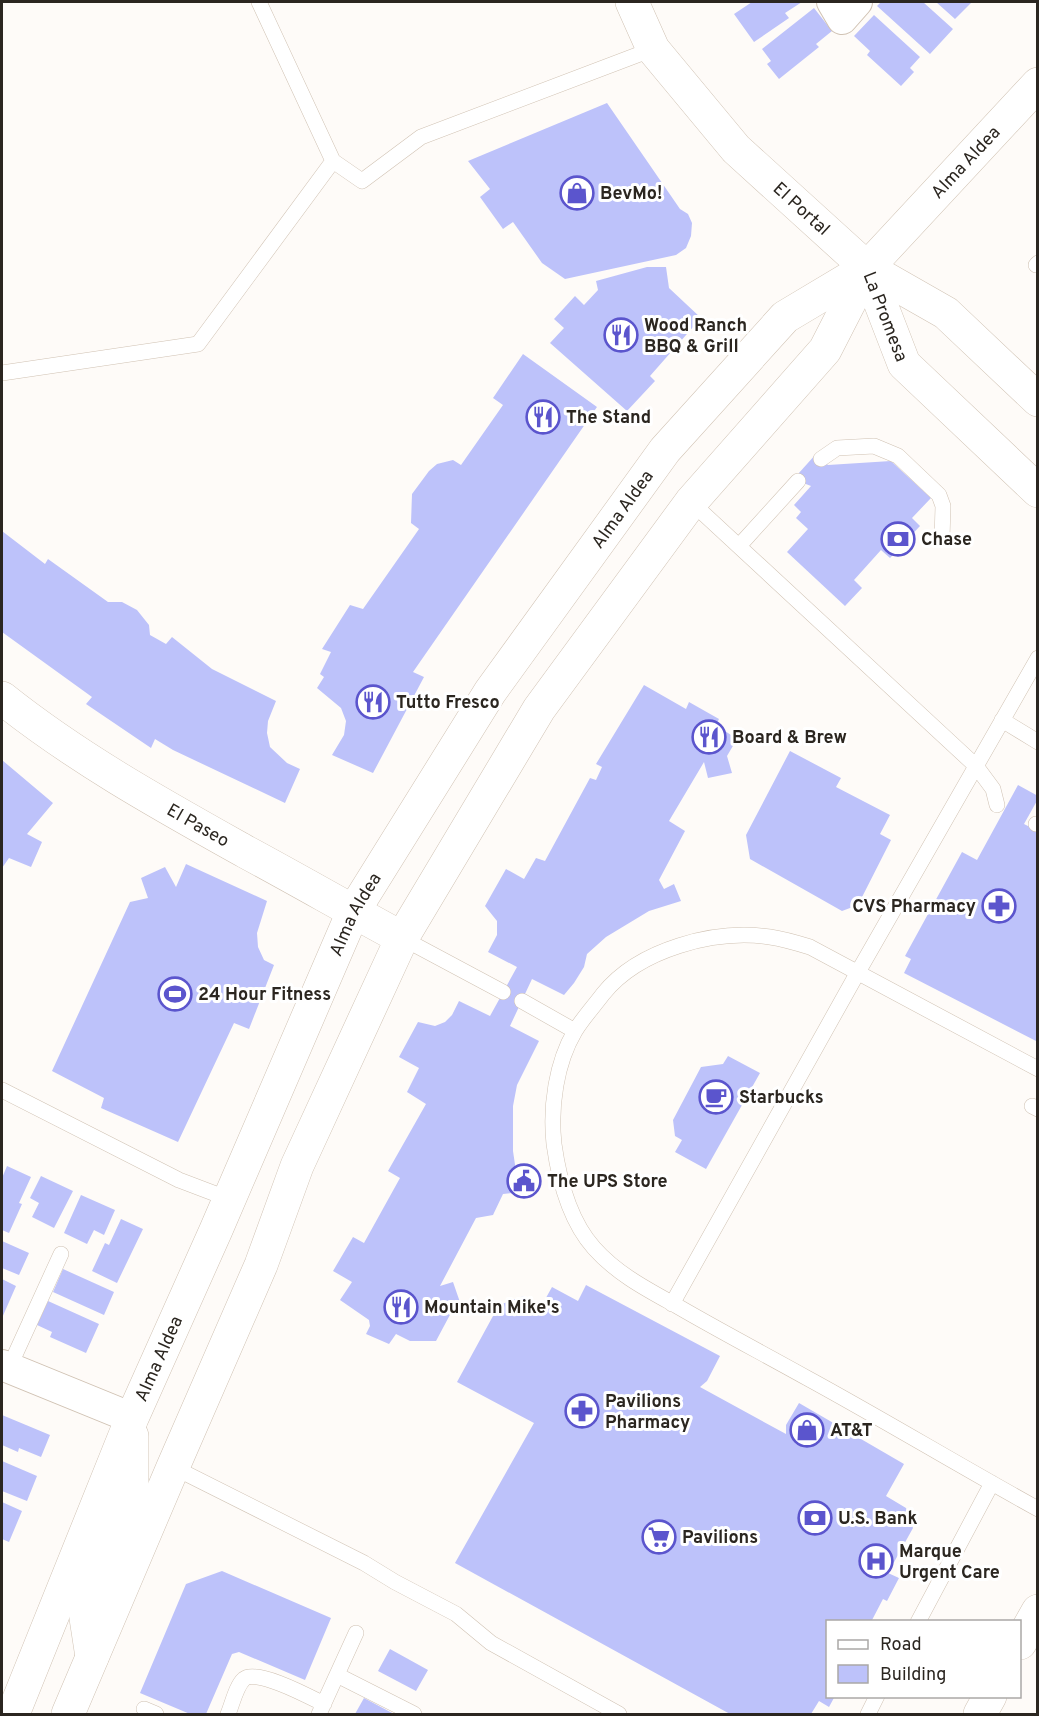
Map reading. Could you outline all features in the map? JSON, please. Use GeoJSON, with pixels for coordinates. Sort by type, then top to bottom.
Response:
{"type":"FeatureCollection","features":[{"type":"Feature","properties":{"kind":"main road"},"geometry":{"type":"LineString","coordinates":[[632,2],[653,48]]}},
{"type":"Feature","properties":{"kind":"main road","name":"El Portal"},"geometry":{"type":"LineString","coordinates":[[653,48],[736,149],[867,268]]}},
{"type":"Feature","properties":{"kind":"main road","name":"Alma Aldea"},"geometry":{"type":"LineString","coordinates":[[68,1714],[261,1265],[297,1166],[402,938],[539,710],[691,502],[825,350],[867,268],[1038,84]]}},
{"type":"Feature","properties":{"kind":"main road","name":"Alma Aldea"},"geometry":{"type":"LineString","coordinates":[[12,1714],[132,1418],[353,912],[490,692],[665,450],[785,317],[867,268]]}},
{"type":"Feature","properties":{"kind":"main road","name":"La Promesa"},"geometry":{"type":"LineString","coordinates":[[867,268],[946,313],[1038,400]]}},
{"type":"Feature","properties":{"kind":"main road","name":"La Promesa"},"geometry":{"type":"LineString","coordinates":[[867,268],[904,364],[1038,490]]}},
{"type":"Feature","properties":{"kind":"main road","name":"El Paseo"},"geometry":{"type":"LineString","coordinates":[[2,698],[31,722],[98,766],[188,820],[402,938]]}},
{"type":"Feature","properties":{"kind":"main road"},"geometry":{"type":"LineString","coordinates":[[93,1659],[86,1618],[89,1595],[132,1485],[132,1418]]}},
{"type":"Feature","properties":{"kind":"main road"},"geometry":{"type":"LineString","coordinates":[[1021,1641],[1038,1611]]}},
{"type":"Feature","properties":{"kind":"main road"},"geometry":{"type":"LineString","coordinates":[[980,1714],[989,1698]]}},
{"type":"Feature","properties":{"kind":"street"},"geometry":{"type":"LineString","coordinates":[[5,1366],[132,1418]]}},
{"type":"Feature","properties":{"kind":"lane"},"geometry":{"type":"LineString","coordinates":[[259,2],[333,161],[362,181],[421,137],[653,48]]}},
{"type":"Feature","properties":{"kind":"lane"},"geometry":{"type":"LineString","coordinates":[[2,373],[198,344],[333,161]]}},
{"type":"Feature","properties":{"kind":"lane"},"geometry":{"type":"LineString","coordinates":[[821,459],[837,448],[874,446],[898,456],[939,495],[943,506],[942,539]]}},
{"type":"Feature","properties":{"kind":"lane"},"geometry":{"type":"LineString","coordinates":[[739,546],[798,481]]}},
{"type":"Feature","properties":{"kind":"lane"},"geometry":{"type":"LineString","coordinates":[[691,502],[1000,789],[997,805]]}},
{"type":"Feature","properties":{"kind":"lane"},"geometry":{"type":"LineString","coordinates":[[672,1304],[858,972],[1038,658]]}},
{"type":"Feature","properties":{"kind":"lane"},"geometry":{"type":"LineString","coordinates":[[1002,720],[1036,737]]}},
{"type":"Feature","properties":{"kind":"lane"},"geometry":{"type":"LineString","coordinates":[[1038,1069],[810,946],[770,937],[722,936],[682,945],[644,960],[611,984],[575,1031],[566,1052],[555,1090],[553,1133],[558,1173],[572,1214],[593,1247],[624,1275],[1038,1509]]}},
{"type":"Feature","properties":{"kind":"lane"},"geometry":{"type":"LineString","coordinates":[[402,938],[503,992]]}},
{"type":"Feature","properties":{"kind":"lane"},"geometry":{"type":"LineString","coordinates":[[522,1001],[575,1031]]}},
{"type":"Feature","properties":{"kind":"lane"},"geometry":{"type":"LineString","coordinates":[[2,1090],[179,1180],[229,1199]]}},
{"type":"Feature","properties":{"kind":"lane"},"geometry":{"type":"LineString","coordinates":[[5,1366],[61,1254]]}},
{"type":"Feature","properties":{"kind":"lane"},"geometry":{"type":"LineString","coordinates":[[173,1467],[364,1563],[456,1614],[491,1643],[619,1714]]}},
{"type":"Feature","properties":{"kind":"lane"},"geometry":{"type":"LineString","coordinates":[[919,1620],[992,1483]]}},
{"type":"Feature","properties":{"kind":"lane"},"geometry":{"type":"LineString","coordinates":[[228,1714],[242,1680],[249,1676],[268,1678],[322,1709],[356,1633]]}},
{"type":"Feature","properties":{"kind":"lane"},"geometry":{"type":"LineString","coordinates":[[337,1676],[414,1714]]}},
{"type":"Feature","properties":{"kind":"lane"},"geometry":{"type":"LineString","coordinates":[[868,1714],[876,1698]]}},
{"type":"Feature","properties":{"kind":"building"},"geometry":{"type":"Polygon","coordinates":[[[752,2],[802,2],[785,13],[789,18],[754,42],[734,14],[752,2]]]}},
{"type":"Feature","properties":{"kind":"building"},"geometry":{"type":"Polygon","coordinates":[[[881,2],[923,2],[953,29],[930,54],[877,6],[881,2]]]}},
{"type":"Feature","properties":{"kind":"building"},"geometry":{"type":"Polygon","coordinates":[[[936,2],[972,2],[955,19],[936,2]]]}},
{"type":"Feature","properties":{"kind":"building"},"geometry":{"type":"Polygon","coordinates":[[[814,8],[832,31],[816,44],[819,47],[779,79],[767,64],[771,61],[762,49],[814,8]]]}},
{"type":"Feature","properties":{"kind":"building"},"geometry":{"type":"Polygon","coordinates":[[[874,15],[920,57],[910,68],[914,72],[901,86],[867,55],[870,51],[854,36],[874,15]]]}},
{"type":"Feature","properties":{"kind":"building","name":"BevMo!"},"geometry":{"type":"Polygon","coordinates":[[[607,103],[680,209],[688,214],[692,223],[691,236],[686,248],[676,255],[565,279],[542,263],[513,222],[503,229],[480,197],[490,189],[468,161],[607,103]]]}},
{"type":"Feature","properties":{"kind":"building","name":"Wood Ranch BBQ & Grill"},"geometry":{"type":"Polygon","coordinates":[[[647,267],[666,267],[669,288],[701,318],[650,376],[655,381],[627,411],[550,343],[564,328],[554,319],[575,296],[584,305],[598,290],[596,281],[647,267]]]}},
{"type":"Feature","properties":{"kind":"building"},"geometry":{"type":"Polygon","coordinates":[[[523,354],[597,407],[413,672],[424,677],[373,773],[332,755],[344,735],[346,721],[341,708],[317,688],[324,677],[320,674],[331,652],[322,649],[350,605],[363,609],[419,529],[411,523],[412,494],[437,464],[453,460],[461,465],[503,405],[493,398],[523,354]]]}},
{"type":"Feature","properties":{"kind":"building"},"geometry":{"type":"Polygon","coordinates":[[[816,454],[828,465],[891,461],[931,498],[912,518],[920,526],[890,558],[881,550],[854,580],[862,588],[845,606],[787,552],[808,529],[796,518],[801,512],[794,505],[811,486],[798,481],[798,474],[816,454]]]}},
{"type":"Feature","properties":{"kind":"building"},"geometry":{"type":"Polygon","coordinates":[[[2,531],[45,564],[48,559],[108,602],[122,602],[137,610],[149,625],[150,635],[166,644],[172,637],[212,669],[276,701],[268,721],[267,733],[270,747],[287,763],[300,769],[285,803],[173,750],[155,739],[151,748],[86,704],[92,697],[2,632],[2,531]]]}},
{"type":"Feature","properties":{"kind":"building"},"geometry":{"type":"Polygon","coordinates":[[[644,685],[686,709],[689,702],[719,719],[716,725],[737,739],[727,756],[732,773],[708,778],[704,762],[669,821],[685,831],[659,880],[664,889],[674,884],[681,901],[649,911],[606,937],[587,954],[584,967],[564,995],[532,979],[510,1026],[539,1041],[517,1085],[513,1106],[513,1151],[519,1192],[503,1194],[493,1215],[476,1218],[440,1286],[453,1282],[462,1308],[452,1311],[436,1341],[410,1341],[396,1334],[389,1344],[366,1334],[370,1326],[369,1320],[340,1300],[352,1282],[333,1271],[353,1237],[364,1243],[400,1178],[388,1171],[426,1104],[407,1092],[419,1068],[399,1057],[418,1022],[435,1026],[445,1022],[452,1015],[459,1001],[490,1016],[517,967],[488,952],[497,935],[497,921],[485,906],[506,869],[524,879],[536,858],[545,861],[590,778],[596,780],[602,767],[596,764],[644,685]]]}},
{"type":"Feature","properties":{"kind":"building"},"geometry":{"type":"Polygon","coordinates":[[[790,751],[841,778],[836,787],[890,815],[880,834],[891,840],[858,905],[842,911],[750,859],[746,835],[790,751]]]}},
{"type":"Feature","properties":{"kind":"building"},"geometry":{"type":"Polygon","coordinates":[[[2,760],[53,803],[27,834],[42,842],[31,867],[9,858],[2,868],[2,760]]]}},
{"type":"Feature","properties":{"kind":"building","name":"CVS Pharmacy"},"geometry":{"type":"Polygon","coordinates":[[[1018,785],[1038,796],[1024,824],[1038,831],[1038,1042],[904,973],[911,959],[905,956],[962,852],[977,860],[1018,785]]]}},
{"type":"Feature","properties":{"kind":"building","name":"24 Hour Fitness"},"geometry":{"type":"Polygon","coordinates":[[[186,864],[267,901],[257,933],[258,947],[264,960],[274,965],[249,1029],[234,1023],[178,1142],[101,1108],[104,1098],[52,1071],[130,902],[148,898],[141,878],[165,867],[176,887],[186,864]]]}},
{"type":"Feature","properties":{"kind":"building","name":"Starbucks"},"geometry":{"type":"Polygon","coordinates":[[[728,1056],[760,1073],[706,1169],[675,1152],[682,1140],[675,1136],[673,1120],[701,1067],[723,1064],[728,1056]]]}},
{"type":"Feature","properties":{"kind":"building"},"geometry":{"type":"Polygon","coordinates":[[[7,1166],[31,1177],[9,1233],[2,1230],[2,1178],[7,1166]]]}},
{"type":"Feature","properties":{"kind":"building"},"geometry":{"type":"Polygon","coordinates":[[[41,1176],[73,1191],[54,1228],[32,1217],[39,1203],[30,1198],[41,1176]]]}},
{"type":"Feature","properties":{"kind":"building"},"geometry":{"type":"Polygon","coordinates":[[[81,1195],[115,1210],[104,1235],[94,1230],[87,1244],[64,1233],[81,1195]]]}},
{"type":"Feature","properties":{"kind":"building"},"geometry":{"type":"Polygon","coordinates":[[[121,1219],[143,1229],[117,1283],[92,1271],[105,1243],[109,1245],[121,1219]]]}},
{"type":"Feature","properties":{"kind":"building"},"geometry":{"type":"Polygon","coordinates":[[[2,1241],[29,1253],[19,1275],[2,1268],[2,1241]]]}},
{"type":"Feature","properties":{"kind":"building"},"geometry":{"type":"Polygon","coordinates":[[[63,1269],[114,1292],[104,1315],[53,1292],[63,1269]]]}},
{"type":"Feature","properties":{"kind":"building"},"geometry":{"type":"Polygon","coordinates":[[[2,1279],[16,1286],[2,1318],[2,1279]]]}},
{"type":"Feature","properties":{"kind":"building","name":"Pavilions"},"geometry":{"type":"Polygon","coordinates":[[[586,1285],[720,1356],[707,1381],[700,1387],[786,1434],[786,1425],[799,1403],[904,1464],[886,1496],[906,1508],[913,1528],[888,1573],[899,1578],[887,1601],[883,1599],[872,1620],[826,1620],[826,1698],[834,1698],[829,1707],[819,1701],[811,1714],[730,1714],[455,1563],[534,1423],[457,1382],[499,1305],[524,1296],[542,1305],[552,1287],[578,1301],[586,1285]]]}},
{"type":"Feature","properties":{"kind":"building"},"geometry":{"type":"Polygon","coordinates":[[[48,1301],[99,1324],[86,1353],[50,1337],[52,1332],[37,1325],[48,1301]]]}},
{"type":"Feature","properties":{"kind":"building"},"geometry":{"type":"Polygon","coordinates":[[[2,1415],[50,1435],[41,1457],[19,1448],[18,1452],[2,1445],[2,1415]]]}},
{"type":"Feature","properties":{"kind":"building"},"geometry":{"type":"Polygon","coordinates":[[[2,1461],[37,1476],[27,1501],[2,1491],[2,1461]]]}},
{"type":"Feature","properties":{"kind":"building"},"geometry":{"type":"Polygon","coordinates":[[[2,1502],[22,1511],[9,1542],[2,1539],[2,1502]]]}},
{"type":"Feature","properties":{"kind":"building"},"geometry":{"type":"Polygon","coordinates":[[[222,1571],[331,1618],[305,1680],[239,1652],[232,1654],[206,1714],[190,1714],[140,1693],[186,1584],[222,1571]]]}},
{"type":"Feature","properties":{"kind":"building"},"geometry":{"type":"Polygon","coordinates":[[[390,1649],[428,1670],[416,1691],[378,1671],[390,1649]]]}},
{"type":"Feature","properties":{"kind":"building"},"geometry":{"type":"Polygon","coordinates":[[[364,1698],[394,1714],[355,1714],[364,1698]]]}},
{"type":"Feature","properties":{"kind":"place","name":"BevMo!"},"geometry":{"type":"Point","coordinates":[577,193]}},
{"type":"Feature","properties":{"kind":"place","name":"Wood Ranch BBQ & Grill"},"geometry":{"type":"Point","coordinates":[621,335]}},
{"type":"Feature","properties":{"kind":"place","name":"The Stand"},"geometry":{"type":"Point","coordinates":[543,417]}},
{"type":"Feature","properties":{"kind":"place","name":"Chase"},"geometry":{"type":"Point","coordinates":[898,539]}},
{"type":"Feature","properties":{"kind":"place","name":"Tutto Fresco"},"geometry":{"type":"Point","coordinates":[373,702]}},
{"type":"Feature","properties":{"kind":"place","name":"Board & Brew"},"geometry":{"type":"Point","coordinates":[709,737]}},
{"type":"Feature","properties":{"kind":"place","name":"CVS Pharmacy"},"geometry":{"type":"Point","coordinates":[999,906]}},
{"type":"Feature","properties":{"kind":"place","name":"24 Hour Fitness"},"geometry":{"type":"Point","coordinates":[175,994]}},
{"type":"Feature","properties":{"kind":"place","name":"Starbucks"},"geometry":{"type":"Point","coordinates":[716,1097]}},
{"type":"Feature","properties":{"kind":"place","name":"The UPS Store"},"geometry":{"type":"Point","coordinates":[524,1181]}},
{"type":"Feature","properties":{"kind":"place","name":"Mountain Mike's"},"geometry":{"type":"Point","coordinates":[401,1307]}},
{"type":"Feature","properties":{"kind":"place","name":"Pavilions Pharmacy"},"geometry":{"type":"Point","coordinates":[582,1411]}},
{"type":"Feature","properties":{"kind":"place","name":"AT&T"},"geometry":{"type":"Point","coordinates":[807,1430]}},
{"type":"Feature","properties":{"kind":"place","name":"U.S. Bank"},"geometry":{"type":"Point","coordinates":[815,1518]}},
{"type":"Feature","properties":{"kind":"place","name":"Pavilions"},"geometry":{"type":"Point","coordinates":[659,1537]}},
{"type":"Feature","properties":{"kind":"place","name":"Marque Urgent Care"},"geometry":{"type":"Point","coordinates":[876,1561]}}]}
